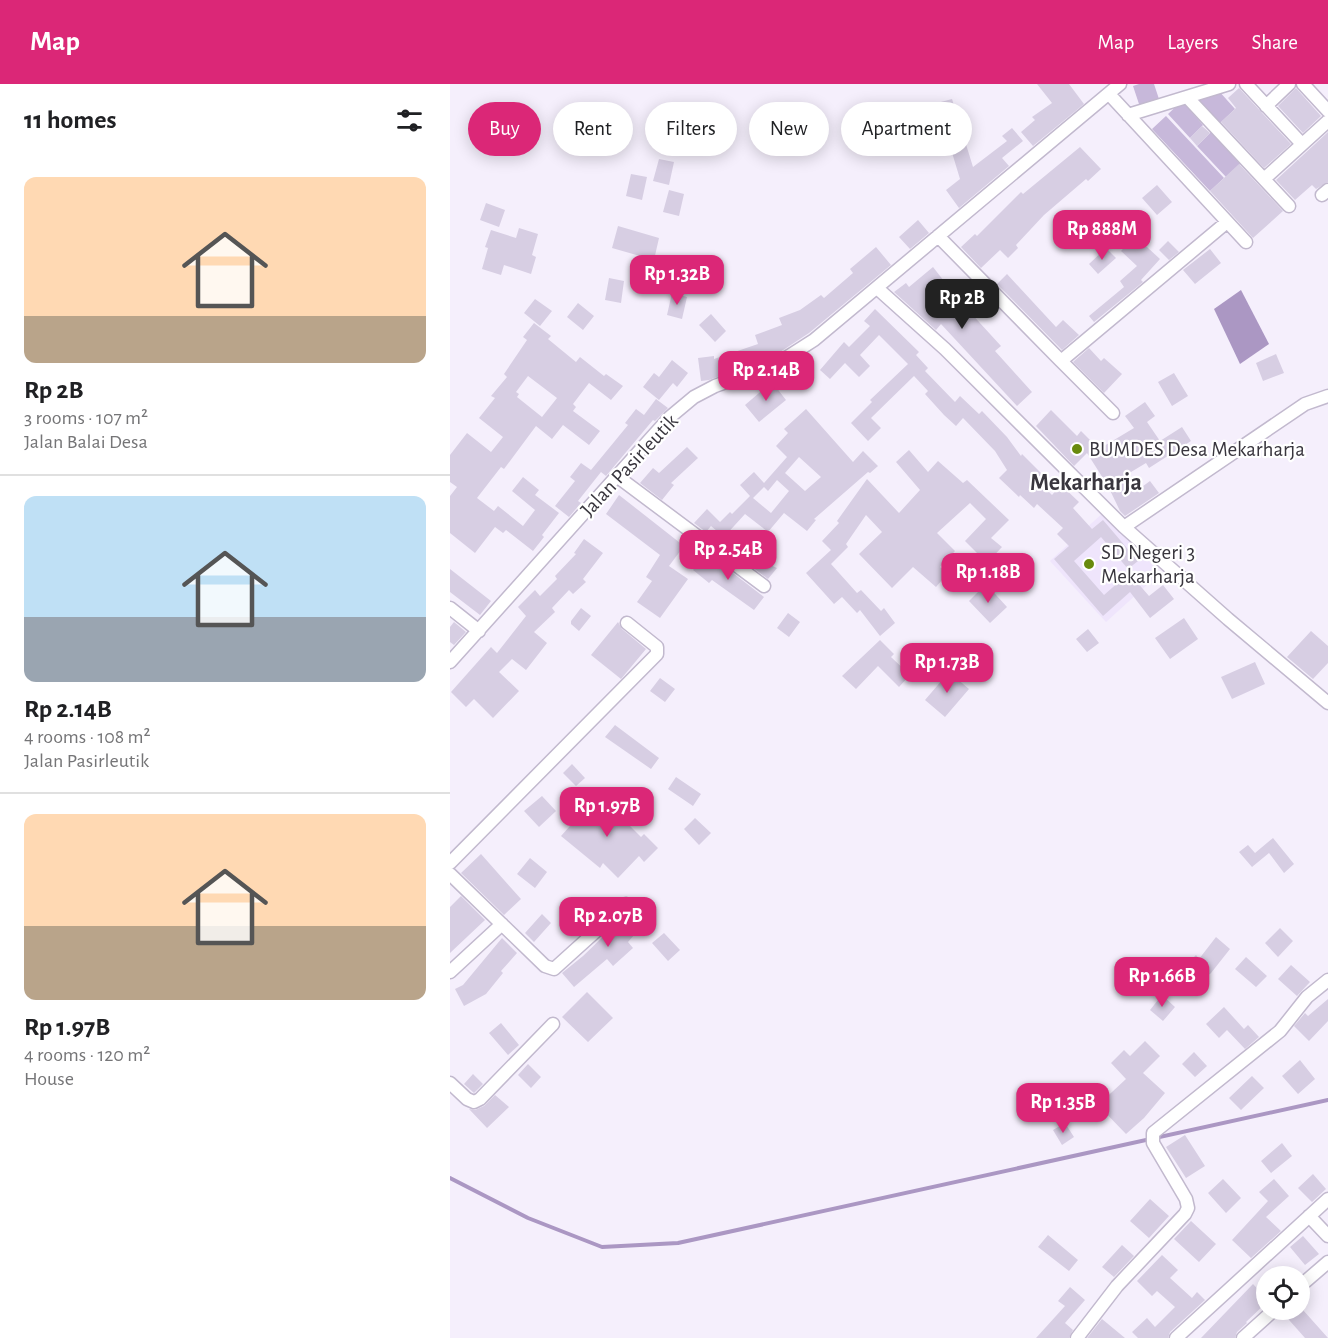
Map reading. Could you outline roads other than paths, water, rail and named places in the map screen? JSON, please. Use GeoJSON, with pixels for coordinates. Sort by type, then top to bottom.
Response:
{"type":"FeatureCollection","features":[{"type":"Feature","properties":{"kind":"street","name":"Jalan Pasirleutik"},"geometry":{"type":"LineString","coordinates":[[450,662],[670,417],[694,398],[715,386],[778,363],[814,340],[1120,84]]}},
{"type":"Feature","properties":{"kind":"street"},"geometry":{"type":"LineString","coordinates":[[1128,115],[1229,84]]}},
{"type":"Feature","properties":{"kind":"street"},"geometry":{"type":"LineString","coordinates":[[1246,84],[1302,144]]}},
{"type":"Feature","properties":{"kind":"street"},"geometry":{"type":"LineString","coordinates":[[1266,106],[1289,84]]}},
{"type":"Feature","properties":{"kind":"street"},"geometry":{"type":"LineString","coordinates":[[1303,84],[1328,111]]}},
{"type":"Feature","properties":{"kind":"street"},"geometry":{"type":"LineString","coordinates":[[1109,94],[1246,242]]}},
{"type":"Feature","properties":{"kind":"street"},"geometry":{"type":"LineString","coordinates":[[1187,97],[1288,206]]}},
{"type":"Feature","properties":{"kind":"street"},"geometry":{"type":"LineString","coordinates":[[1264,179],[1328,121]]}},
{"type":"Feature","properties":{"kind":"street"},"geometry":{"type":"LineString","coordinates":[[1061,361],[1227,222]]}},
{"type":"Feature","properties":{"kind":"street"},"geometry":{"type":"LineString","coordinates":[[938,236],[1113,412]]}},
{"type":"Feature","properties":{"kind":"street"},"geometry":{"type":"LineString","coordinates":[[878,288],[945,349],[1124,527],[1328,703]]}},
{"type":"Feature","properties":{"kind":"street"},"geometry":{"type":"LineString","coordinates":[[1124,527],[1305,404],[1328,396]]}},
{"type":"Feature","properties":{"kind":"street"},"geometry":{"type":"LineString","coordinates":[[618,477],[764,586]]}},
{"type":"Feature","properties":{"kind":"street"},"geometry":{"type":"LineString","coordinates":[[450,608],[479,631]]}},
{"type":"Feature","properties":{"kind":"street"},"geometry":{"type":"LineString","coordinates":[[450,863],[657,654],[657,647],[627,623]]}},
{"type":"Feature","properties":{"kind":"street"},"geometry":{"type":"LineString","coordinates":[[450,874],[545,966],[554,969],[626,904]]}},
{"type":"Feature","properties":{"kind":"street"},"geometry":{"type":"LineString","coordinates":[[450,972],[502,924]]}},
{"type":"Feature","properties":{"kind":"street"},"geometry":{"type":"LineString","coordinates":[[1081,1336],[1117,1286],[1185,1214],[1188,1208],[1186,1199],[1153,1138],[1280,1031],[1307,997],[1328,980]]}},
{"type":"Feature","properties":{"kind":"street"},"geometry":{"type":"LineString","coordinates":[[450,1083],[467,1099],[474,1102],[480,1099],[554,1024]]}},
{"type":"Feature","properties":{"kind":"street"},"geometry":{"type":"LineString","coordinates":[[1176,1338],[1328,1199]]}},
{"type":"Feature","properties":{"kind":"street"},"geometry":{"type":"LineString","coordinates":[[1309,1216],[1328,1236]]}},
{"type":"Feature","properties":{"kind":"street"},"geometry":{"type":"LineString","coordinates":[[1310,1278],[1328,1262]]}},
{"type":"Feature","properties":{"kind":"street"},"geometry":{"type":"LineString","coordinates":[[1243,1338],[1263,1320]]}},
{"type":"Feature","properties":{"kind":"waterway"},"geometry":{"type":"LineString","coordinates":[[450,1178],[528,1218],[602,1247],[678,1243],[1328,1100]]}},
{"type":"Feature","properties":{"kind":"place","name":"BUMDES Desa Mekarharja"},"geometry":{"type":"Point","coordinates":[1077,449]}},
{"type":"Feature","properties":{"kind":"place","name":"SD Negeri 3 Mekarharja"},"geometry":{"type":"Point","coordinates":[1089,564]}},
{"type":"Feature","properties":{"kind":"district","name":"Mekarharja"},"geometry":{"type":"Point","coordinates":[1086,482]}}]}
